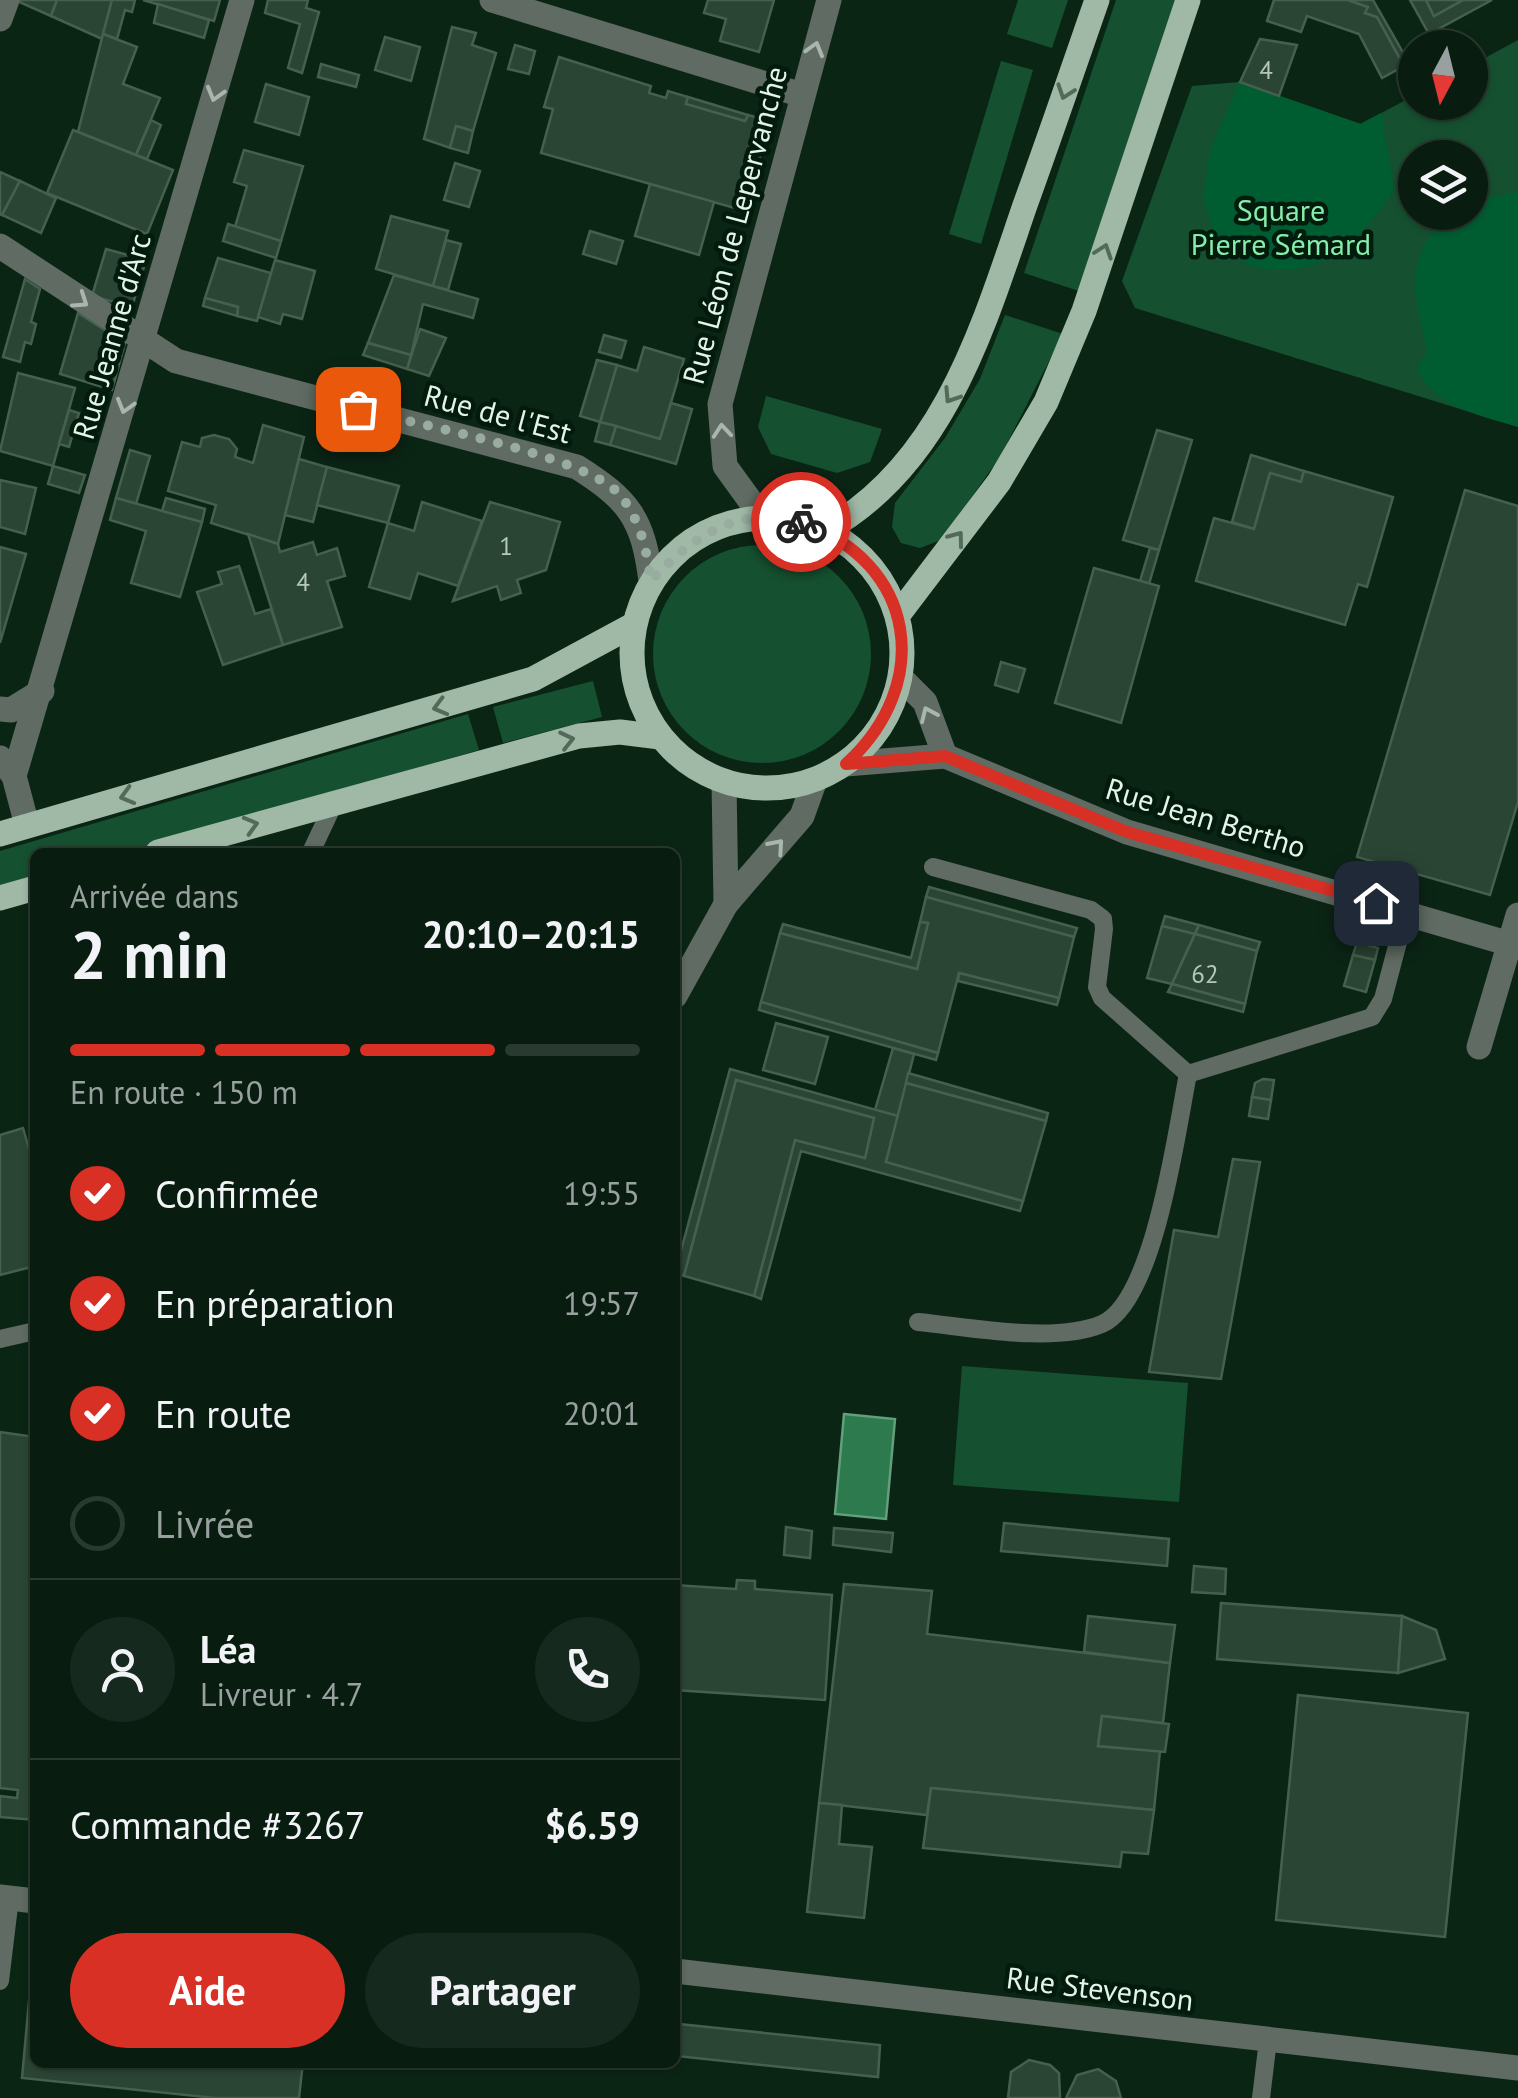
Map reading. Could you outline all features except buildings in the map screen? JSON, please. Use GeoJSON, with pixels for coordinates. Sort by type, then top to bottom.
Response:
{"type":"FeatureCollection","features":[{"type":"Feature","properties":{"kind":"main road"},"geometry":{"type":"LineString","coordinates":[[826,530],[856,514],[906,465],[963,376],[1098,0]]}},
{"type":"Feature","properties":{"kind":"main road"},"geometry":{"type":"LineString","coordinates":[[898,615],[999,482],[1046,402],[1084,311],[1188,0]]}},
{"type":"Feature","properties":{"kind":"main road"},"geometry":{"type":"LineString","coordinates":[[762,517],[795,520],[826,530],[858,552],[882,580],[898,615],[904,646],[901,678],[890,711],[871,740],[846,764],[815,780],[770,788],[724,782],[700,771],[660,737],[640,704],[631,665],[633,625],[651,581],[680,548],[718,526],[762,517]]}},
{"type":"Feature","properties":{"kind":"main road"},"geometry":{"type":"LineString","coordinates":[[0,834],[533,679],[633,625]]}},
{"type":"Feature","properties":{"kind":"main road"},"geometry":{"type":"LineString","coordinates":[[172,848],[579,736],[620,732],[660,737]]}},
{"type":"Feature","properties":{"kind":"main road"},"geometry":{"type":"LineString","coordinates":[[0,898],[30,889]]}},
{"type":"Feature","properties":{"kind":"street"},"geometry":{"type":"LineString","coordinates":[[0,19],[6,0]]}},
{"type":"Feature","properties":{"kind":"street","name":"Rue Jeanne d'Arc"},"geometry":{"type":"LineString","coordinates":[[7,767],[42,690],[242,0]]}},
{"type":"Feature","properties":{"kind":"street"},"geometry":{"type":"LineString","coordinates":[[492,0],[802,95]]}},
{"type":"Feature","properties":{"kind":"street","name":"Rue Léon de Lepervanche"},"geometry":{"type":"LineString","coordinates":[[762,517],[725,466],[720,404],[828,0]]}},
{"type":"Feature","properties":{"kind":"street","name":"Rue de l'Est"},"geometry":{"type":"LineString","coordinates":[[0,246],[176,361],[577,468],[619,494],[646,544],[651,581]]}},
{"type":"Feature","properties":{"kind":"street"},"geometry":{"type":"LineString","coordinates":[[901,678],[925,702],[945,756]]}},
{"type":"Feature","properties":{"kind":"street"},"geometry":{"type":"LineString","coordinates":[[0,709],[11,710],[42,690]]}},
{"type":"Feature","properties":{"kind":"street","name":"Rue Jean Bertho"},"geometry":{"type":"LineString","coordinates":[[846,764],[945,756],[1127,832],[1510,944]]}},
{"type":"Feature","properties":{"kind":"street"},"geometry":{"type":"LineString","coordinates":[[7,767],[27,825]]}},
{"type":"Feature","properties":{"kind":"street"},"geometry":{"type":"LineString","coordinates":[[680,987],[726,904],[802,816],[815,780]]}},
{"type":"Feature","properties":{"kind":"street"},"geometry":{"type":"LineString","coordinates":[[724,782],[726,904]]}},
{"type":"Feature","properties":{"kind":"street"},"geometry":{"type":"LineString","coordinates":[[1479,1047],[1518,916]]}},
{"type":"Feature","properties":{"kind":"street","name":"Rue Stevenson"},"geometry":{"type":"LineString","coordinates":[[680,1972],[1518,2068]]}},
{"type":"Feature","properties":{"kind":"lane"},"geometry":{"type":"LineString","coordinates":[[314,848],[335,801]]}},
{"type":"Feature","properties":{"kind":"lane"},"geometry":{"type":"LineString","coordinates":[[932,866],[1091,910],[1103,919],[1097,987],[1102,998],[1188,1074]]}},
{"type":"Feature","properties":{"kind":"lane"},"geometry":{"type":"LineString","coordinates":[[1188,1074],[1372,1017],[1383,999],[1406,912]]}},
{"type":"Feature","properties":{"kind":"lane"},"geometry":{"type":"LineString","coordinates":[[918,1322],[1030,1332],[1082,1330],[1106,1322],[1117,1313],[1127,1303],[1158,1228],[1188,1074]]}},
{"type":"Feature","properties":{"kind":"lane"},"geometry":{"type":"LineString","coordinates":[[0,1338],[30,1332]]}},
{"type":"Feature","properties":{"kind":"lane"},"geometry":{"type":"LineString","coordinates":[[0,1981],[15,1899]]}},
{"type":"Feature","properties":{"kind":"lane"},"geometry":{"type":"LineString","coordinates":[[1261,2098],[1268,2040]]}},
{"type":"Feature","properties":{"kind":"green space"},"geometry":{"type":"Polygon","coordinates":[[[1018,0],[1068,0],[1052,48],[1007,34],[1018,0]]]}},
{"type":"Feature","properties":{"kind":"green space"},"geometry":{"type":"Polygon","coordinates":[[[1116,0],[1178,0],[1079,291],[1024,273],[1116,0]]]}},
{"type":"Feature","properties":{"kind":"green space","name":"Square Pierre Sémard"},"geometry":{"type":"Polygon","coordinates":[[[1518,40],[1518,427],[1135,308],[1122,281],[1192,86],[1240,82],[1361,124],[1398,104],[1398,120],[1488,120],[1488,56],[1518,40]]]}},
{"type":"Feature","properties":{"kind":"green space"},"geometry":{"type":"Polygon","coordinates":[[[1001,61],[1033,70],[981,244],[949,234],[1001,61]]]}},
{"type":"Feature","properties":{"kind":"green space"},"geometry":{"type":"Polygon","coordinates":[[[1240,82],[1360,124],[1381,113],[1394,189],[1354,239],[1322,261],[1281,270],[1258,268],[1217,243],[1203,198],[1210,150],[1240,82]]]}},
{"type":"Feature","properties":{"kind":"green space"},"geometry":{"type":"Polygon","coordinates":[[[1518,192],[1518,427],[1446,401],[1417,369],[1427,351],[1415,278],[1423,248],[1435,230],[1488,230],[1488,198],[1518,192]]]}},
{"type":"Feature","properties":{"kind":"green space"},"geometry":{"type":"Polygon","coordinates":[[[1005,315],[1063,334],[1000,457],[941,540],[920,548],[901,543],[892,527],[895,503],[945,438],[980,379],[1005,315]]]}},
{"type":"Feature","properties":{"kind":"green space"},"geometry":{"type":"Polygon","coordinates":[[[766,396],[882,429],[870,462],[837,473],[771,454],[758,427],[766,396]]]}},
{"type":"Feature","properties":{"kind":"green space"},"geometry":{"type":"Polygon","coordinates":[[[762,545],[804,553],[839,577],[863,612],[871,654],[863,696],[839,731],[804,755],[762,763],[720,755],[685,731],[661,696],[653,654],[661,612],[685,577],[720,553],[762,545]]]}},
{"type":"Feature","properties":{"kind":"green space"},"geometry":{"type":"Polygon","coordinates":[[[593,681],[602,717],[503,743],[493,707],[593,681]]]}},
{"type":"Feature","properties":{"kind":"green space"},"geometry":{"type":"Polygon","coordinates":[[[468,714],[479,750],[140,848],[30,848],[30,880],[0,889],[0,851],[468,714]]]}},
{"type":"Feature","properties":{"kind":"green space"},"geometry":{"type":"Polygon","coordinates":[[[962,1366],[1188,1383],[1179,1502],[953,1485],[962,1366]]]}},
{"type":"Feature","properties":{"kind":"shaded area"},"geometry":{"type":"Polygon","coordinates":[[[844,1414],[895,1419],[886,1519],[835,1514],[844,1414]]]}},
{"type":"Feature","properties":{"kind":"way so far"},"geometry":{"type":"LineString","coordinates":[[358,409],[577,468],[619,494],[646,544],[651,581],[680,548],[718,526],[762,517],[801,522]]}},
{"type":"Feature","properties":{"kind":"route"},"geometry":{"type":"LineString","coordinates":[[801,522],[826,530],[858,552],[882,580],[898,615],[904,646],[901,678],[890,711],[871,740],[846,764],[945,756],[1127,832],[1376,903]]}}]}
